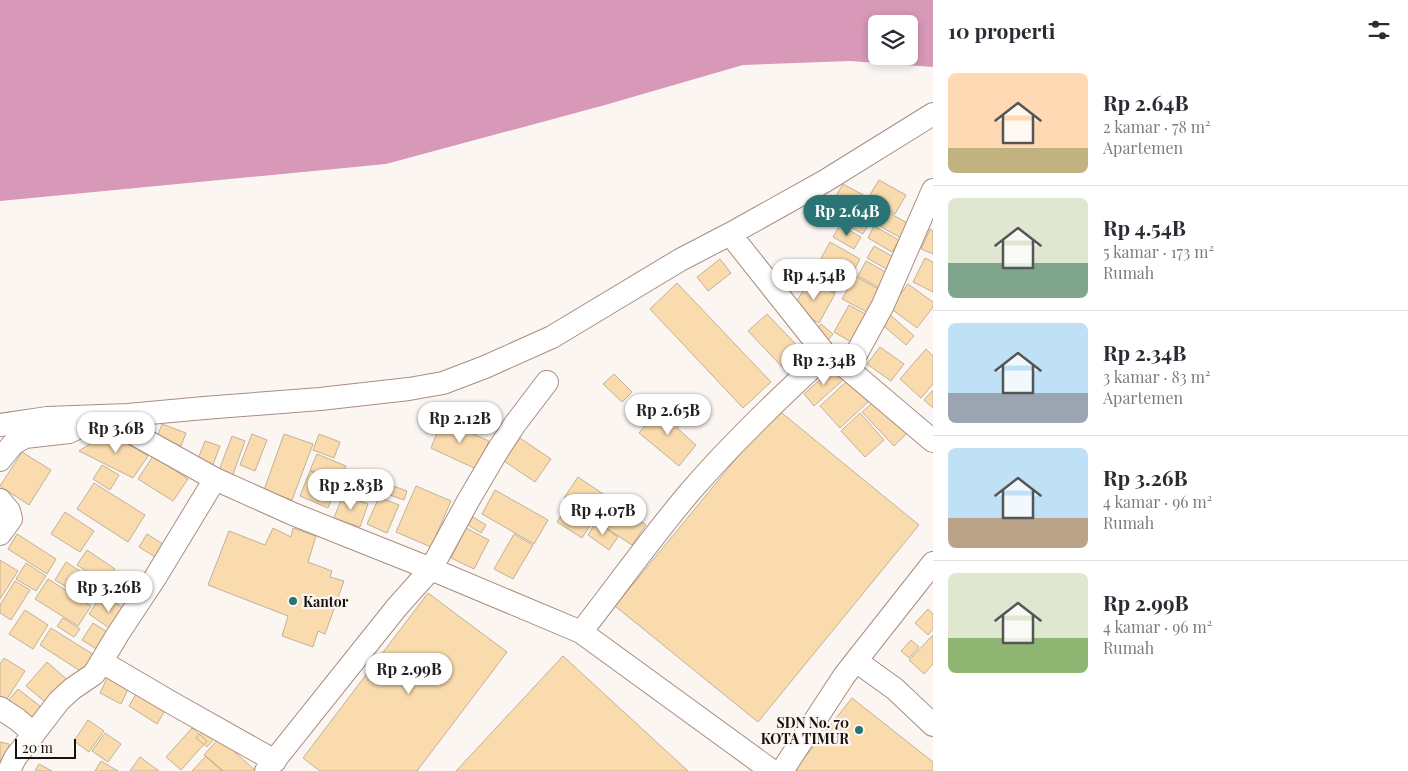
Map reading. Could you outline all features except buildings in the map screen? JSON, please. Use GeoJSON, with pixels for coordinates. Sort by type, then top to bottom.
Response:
{"type":"FeatureCollection","features":[{"type":"Feature","properties":{"kind":"street"},"geometry":{"type":"LineString","coordinates":[[0,425],[47,418],[128,415],[320,399],[409,389],[443,383],[485,367],[552,337],[680,260],[825,181],[933,114]]}},
{"type":"Feature","properties":{"kind":"street"},"geometry":{"type":"LineString","coordinates":[[848,369],[883,305],[933,190]]}},
{"type":"Feature","properties":{"kind":"street"},"geometry":{"type":"LineString","coordinates":[[730,234],[826,355],[848,369],[933,440]]}},
{"type":"Feature","properties":{"kind":"street"},"geometry":{"type":"LineString","coordinates":[[581,632],[688,494],[773,403],[826,355]]}},
{"type":"Feature","properties":{"kind":"street"},"geometry":{"type":"LineString","coordinates":[[102,662],[172,703],[270,766],[397,607],[431,569],[498,450],[547,382]]}},
{"type":"Feature","properties":{"kind":"street"},"geometry":{"type":"LineString","coordinates":[[128,415],[130,428],[136,435],[215,479],[293,514],[581,632],[772,771]]}},
{"type":"Feature","properties":{"kind":"street"},"geometry":{"type":"LineString","coordinates":[[0,460],[13,444],[25,437],[69,432],[84,426],[100,416]]}},
{"type":"Feature","properties":{"kind":"street"},"geometry":{"type":"LineString","coordinates":[[9,771],[15,758],[60,701],[72,689],[94,674],[118,634],[156,578],[215,479]]}},
{"type":"Feature","properties":{"kind":"street"},"geometry":{"type":"LineString","coordinates":[[0,500],[9,511],[11,519],[0,534]]}},
{"type":"Feature","properties":{"kind":"street"},"geometry":{"type":"LineString","coordinates":[[782,771],[839,683],[933,563]]}},
{"type":"Feature","properties":{"kind":"street"},"geometry":{"type":"LineString","coordinates":[[856,661],[895,689],[933,725]]}},
{"type":"Feature","properties":{"kind":"street"},"geometry":{"type":"LineString","coordinates":[[0,708],[34,734]]}},
{"type":"Feature","properties":{"kind":"shaded area"},"geometry":{"type":"Polygon","coordinates":[[[0,0],[933,0],[933,67],[905,65],[918,65],[918,15],[868,15],[868,62],[850,61],[743,65],[605,105],[386,164],[0,201],[0,0]]]}},
{"type":"Feature","properties":{"kind":"place","name":"Kantor"},"geometry":{"type":"Point","coordinates":[293,601]}},
{"type":"Feature","properties":{"kind":"place","name":"SDN No. 70 KOTA TIMUR"},"geometry":{"type":"Point","coordinates":[859,730]}}]}
